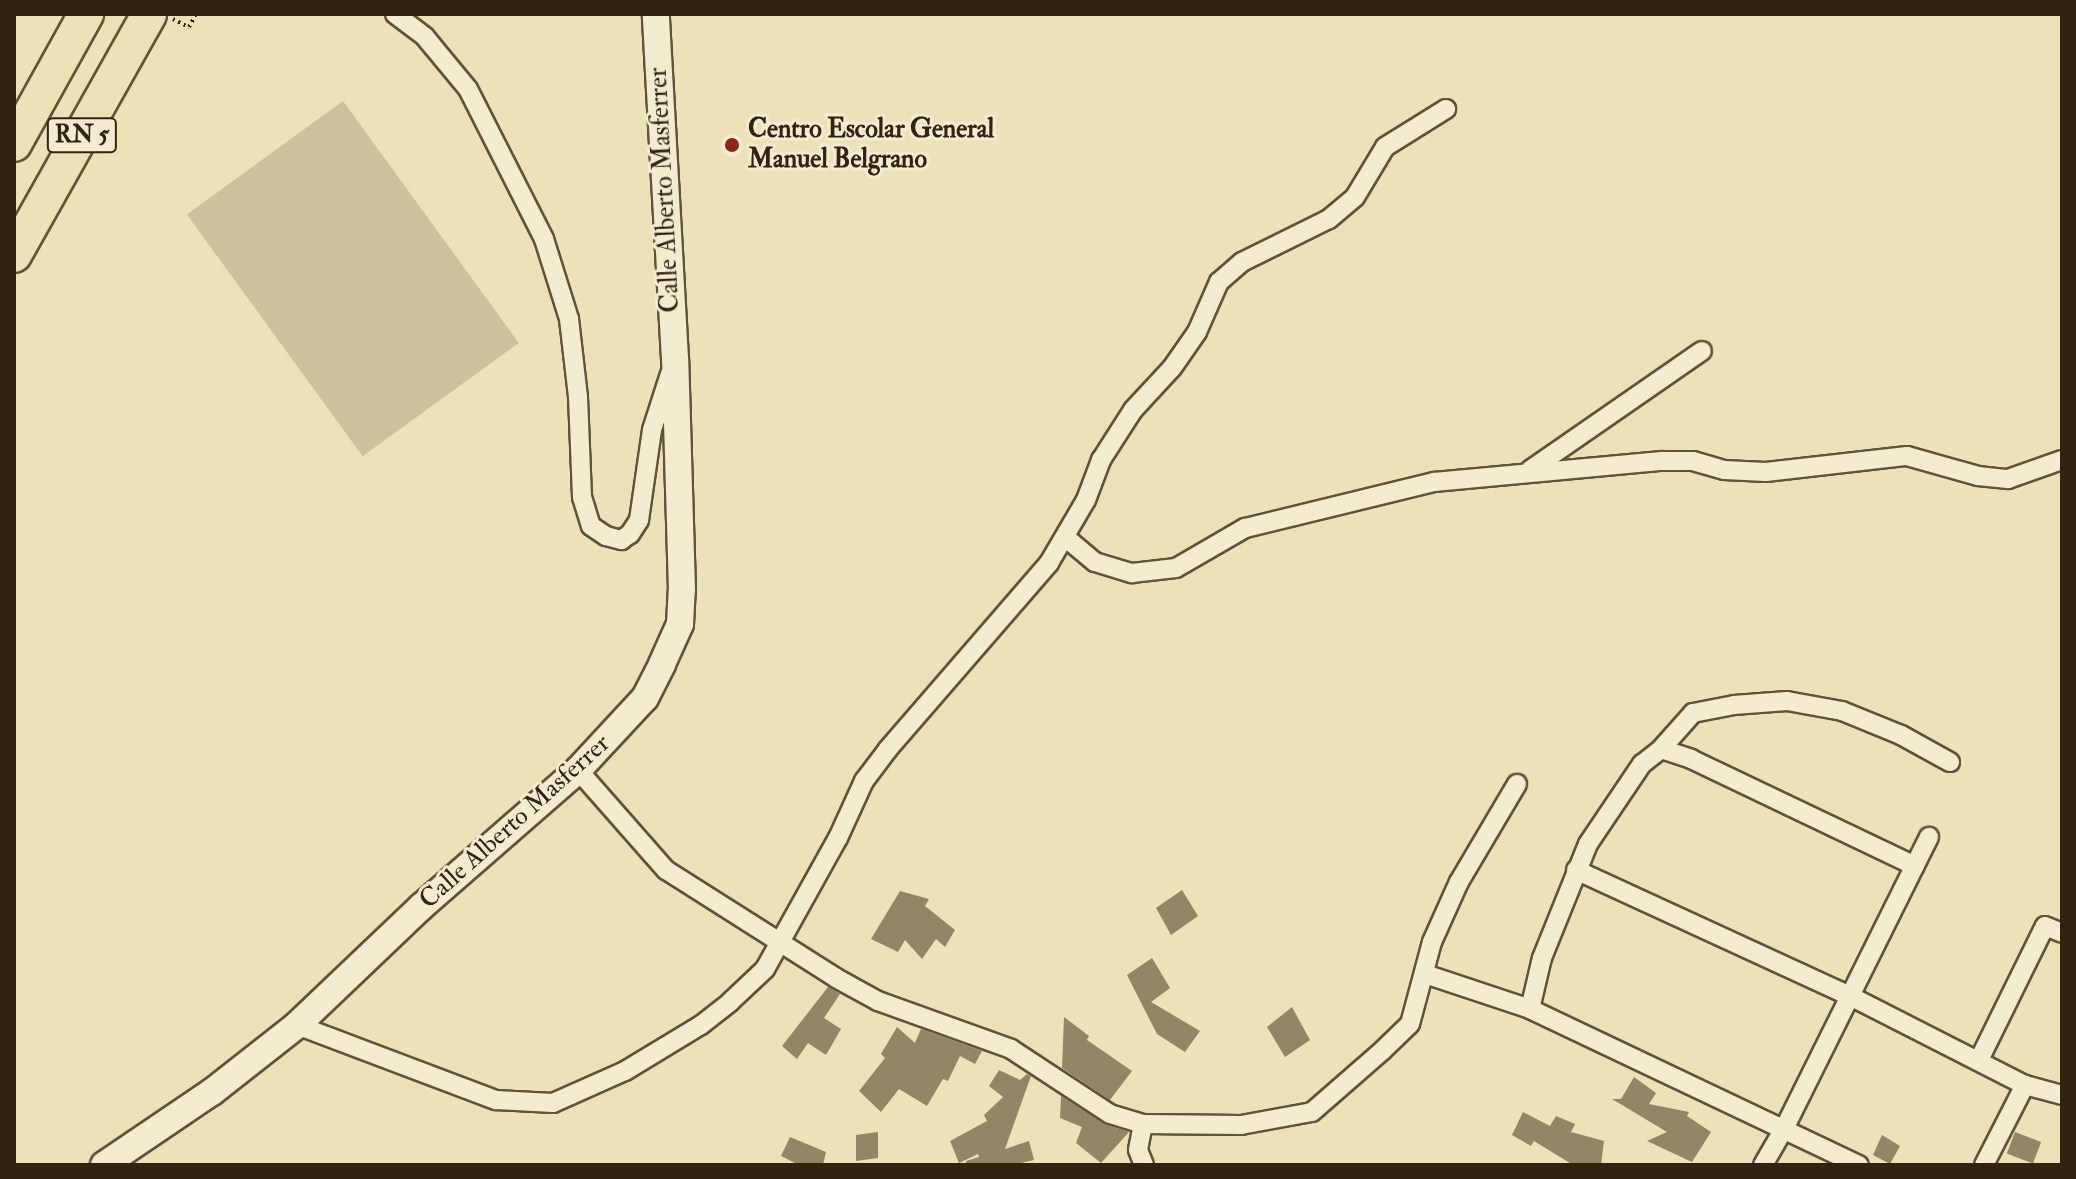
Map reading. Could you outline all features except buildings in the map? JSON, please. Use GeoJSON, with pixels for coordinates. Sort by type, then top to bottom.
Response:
{"type":"FeatureCollection","features":[{"type":"Feature","properties":{"kind":"highway","name":"RN 5"},"geometry":{"type":"LineString","coordinates":[[14,144],[86,14]]}},
{"type":"Feature","properties":{"kind":"highway","name":"RN 5"},"geometry":{"type":"LineString","coordinates":[[14,255],[149,14]]}},
{"type":"Feature","properties":{"kind":"main road","name":"Calle Alberto Masferrer"},"geometry":{"type":"LineString","coordinates":[[104,1165],[212,1092],[297,1025],[421,907],[529,817],[645,698],[680,624],[675,359],[656,14]]}},
{"type":"Feature","properties":{"kind":"street"},"geometry":{"type":"LineString","coordinates":[[395,14],[425,37],[468,89],[544,239],[563,296],[574,351],[582,497],[591,526],[606,536],[621,540],[630,534],[639,520],[652,430],[675,359]]}},
{"type":"Feature","properties":{"kind":"street"},"geometry":{"type":"LineString","coordinates":[[297,1025],[398,1066],[496,1100],[553,1103],[625,1071],[701,1025],[765,969],[838,838],[864,781],[1049,563],[1086,500],[1101,460],[1133,410],[1172,368],[1197,332],[1219,282],[1242,262],[1329,219],[1355,197],[1385,147],[1446,109]]}},
{"type":"Feature","properties":{"kind":"street"},"geometry":{"type":"LineString","coordinates":[[1528,472],[1702,351]]}},
{"type":"Feature","properties":{"kind":"street"},"geometry":{"type":"LineString","coordinates":[[1065,537],[1095,562],[1132,573],[1176,568],[1245,528],[1434,482],[1662,461],[1693,461],[1724,470],[1766,472],[1907,456],[1978,476],[2008,479],[2062,460]]}},
{"type":"Feature","properties":{"kind":"street"},"geometry":{"type":"LineString","coordinates":[[1530,1009],[1542,958],[1576,870],[1617,799],[1642,764],[1661,749],[1693,713],[1734,705],[1787,701],[1842,711],[1901,735],[1950,762]]}},
{"type":"Feature","properties":{"kind":"street"},"geometry":{"type":"LineString","coordinates":[[1661,749],[1691,759],[1915,866]]}},
{"type":"Feature","properties":{"kind":"street"},"geometry":{"type":"LineString","coordinates":[[578,770],[666,870],[780,943],[878,1001],[1011,1049],[1110,1114],[1143,1124],[1241,1125],[1312,1112],[1410,1024],[1432,942],[1459,882],[1517,784]]}},
{"type":"Feature","properties":{"kind":"street"},"geometry":{"type":"LineString","coordinates":[[1763,1165],[1785,1127],[1929,837]]}},
{"type":"Feature","properties":{"kind":"street"},"geometry":{"type":"LineString","coordinates":[[1576,870],[1850,996],[2025,1085],[2062,1095]]}},
{"type":"Feature","properties":{"kind":"street"},"geometry":{"type":"LineString","coordinates":[[1979,1060],[2045,926],[2062,933]]}},
{"type":"Feature","properties":{"kind":"street"},"geometry":{"type":"LineString","coordinates":[[1425,974],[1530,1009],[1785,1127],[1859,1165]]}},
{"type":"Feature","properties":{"kind":"street"},"geometry":{"type":"LineString","coordinates":[[1984,1165],[2025,1085]]}},
{"type":"Feature","properties":{"kind":"street"},"geometry":{"type":"LineString","coordinates":[[1143,1124],[1138,1150],[1144,1165]]}},
{"type":"Feature","properties":{"kind":"path"},"geometry":{"type":"LineString","coordinates":[[182,23],[189,27],[196,14]]}},
{"type":"Feature","properties":{"kind":"shaded area"},"geometry":{"type":"Polygon","coordinates":[[[343,101],[519,343],[363,456],[187,214],[343,101]]]}},
{"type":"Feature","properties":{"kind":"place","name":"Centro Escolar General Manuel Belgrano"},"geometry":{"type":"Point","coordinates":[732,145]}}]}
